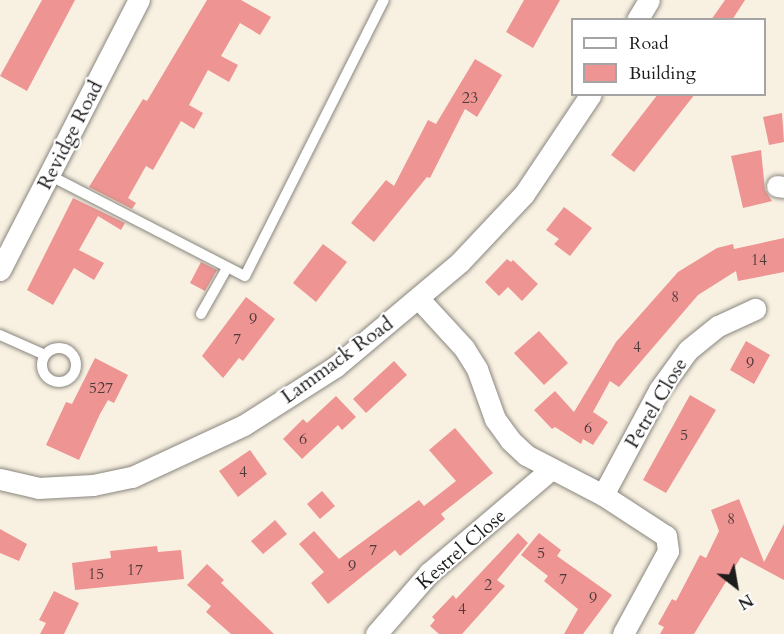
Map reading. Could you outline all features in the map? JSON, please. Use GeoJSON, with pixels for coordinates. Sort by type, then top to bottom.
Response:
{"type":"FeatureCollection","features":[{"type":"Feature","properties":{"kind":"street","name":"Revidge Road"},"geometry":{"type":"LineString","coordinates":[[0,270],[139,0]]}},
{"type":"Feature","properties":{"kind":"street"},"geometry":{"type":"LineString","coordinates":[[638,18],[649,0]]}},
{"type":"Feature","properties":{"kind":"street","name":"Lammack Road"},"geometry":{"type":"LineString","coordinates":[[0,479],[38,488],[93,485],[132,477],[169,462],[244,425],[334,367],[419,299],[460,262],[524,194],[590,96]]}},
{"type":"Feature","properties":{"kind":"street"},"geometry":{"type":"LineString","coordinates":[[419,299],[464,348],[503,431],[526,455],[603,495],[666,536],[668,551],[623,634]]}},
{"type":"Feature","properties":{"kind":"street","name":"Petrel Close"},"geometry":{"type":"LineString","coordinates":[[603,495],[659,390],[688,350],[718,326],[755,309]]}},
{"type":"Feature","properties":{"kind":"street","name":"Kestrel Close"},"geometry":{"type":"LineString","coordinates":[[376,634],[429,573],[551,469]]}},
{"type":"Feature","properties":{"kind":"lane"},"geometry":{"type":"LineString","coordinates":[[49,175],[245,276],[384,0]]}},
{"type":"Feature","properties":{"kind":"lane"},"geometry":{"type":"LineString","coordinates":[[201,314],[227,268]]}},
{"type":"Feature","properties":{"kind":"lane"},"geometry":{"type":"LineString","coordinates":[[0,335],[45,355]]}},
{"type":"Feature","properties":{"kind":"building"},"geometry":{"type":"Polygon","coordinates":[[[42,0],[75,0],[27,91],[0,76],[42,0]]]}},
{"type":"Feature","properties":{"kind":"building"},"geometry":{"type":"Polygon","coordinates":[[[207,0],[241,0],[271,17],[260,35],[240,23],[221,56],[238,65],[229,82],[208,70],[189,105],[203,113],[194,129],[181,121],[153,170],[146,166],[128,198],[136,203],[132,209],[89,187],[143,99],[147,101],[207,0]]]}},
{"type":"Feature","properties":{"kind":"building"},"geometry":{"type":"Polygon","coordinates":[[[524,0],[560,0],[533,48],[506,32],[524,0]]]}},
{"type":"Feature","properties":{"kind":"building"},"geometry":{"type":"Polygon","coordinates":[[[725,0],[745,0],[733,18],[712,18],[725,0]]]}},
{"type":"Feature","properties":{"kind":"building"},"geometry":{"type":"Polygon","coordinates":[[[475,59],[502,75],[477,117],[465,109],[430,178],[427,177],[374,242],[351,223],[386,180],[394,186],[428,120],[436,124],[475,59]]]}},
{"type":"Feature","properties":{"kind":"building"},"geometry":{"type":"Polygon","coordinates":[[[656,96],[693,96],[634,172],[611,155],[656,96]]]}},
{"type":"Feature","properties":{"kind":"building"},"geometry":{"type":"Polygon","coordinates":[[[782,113],[784,142],[769,145],[763,117],[782,113]]]}},
{"type":"Feature","properties":{"kind":"building"},"geometry":{"type":"Polygon","coordinates":[[[761,150],[765,190],[772,201],[743,208],[731,156],[761,150]]]}},
{"type":"Feature","properties":{"kind":"building"},"geometry":{"type":"Polygon","coordinates":[[[73,198],[125,223],[121,230],[98,216],[79,250],[104,263],[94,280],[74,268],[53,305],[27,290],[73,198]]]}},
{"type":"Feature","properties":{"kind":"building"},"geometry":{"type":"Polygon","coordinates":[[[564,207],[592,228],[570,256],[554,244],[559,239],[546,230],[564,207]]]}},
{"type":"Feature","properties":{"kind":"building"},"geometry":{"type":"Polygon","coordinates":[[[784,238],[784,272],[738,281],[736,271],[698,295],[619,387],[610,381],[593,412],[608,422],[593,445],[583,439],[581,444],[555,427],[552,429],[534,410],[555,391],[574,412],[616,342],[678,272],[717,248],[733,244],[734,249],[784,238]]]}},
{"type":"Feature","properties":{"kind":"building"},"geometry":{"type":"Polygon","coordinates":[[[323,244],[347,262],[316,302],[293,283],[323,244]]]}},
{"type":"Feature","properties":{"kind":"building"},"geometry":{"type":"Polygon","coordinates":[[[507,259],[511,262],[513,260],[538,284],[522,301],[508,287],[499,296],[485,282],[507,259]]]}},
{"type":"Feature","properties":{"kind":"building"},"geometry":{"type":"Polygon","coordinates":[[[201,262],[217,270],[205,291],[190,283],[201,262]]]}},
{"type":"Feature","properties":{"kind":"building"},"geometry":{"type":"Polygon","coordinates":[[[246,297],[275,319],[243,361],[239,358],[223,378],[202,356],[246,297]]]}},
{"type":"Feature","properties":{"kind":"building"},"geometry":{"type":"Polygon","coordinates":[[[539,331],[568,363],[544,385],[514,353],[539,331]]]}},
{"type":"Feature","properties":{"kind":"building"},"geometry":{"type":"Polygon","coordinates":[[[746,341],[770,355],[754,384],[730,370],[746,341]]]}},
{"type":"Feature","properties":{"kind":"building"},"geometry":{"type":"Polygon","coordinates":[[[95,358],[128,375],[114,403],[108,400],[79,460],[46,445],[66,402],[72,404],[95,358]]]}},
{"type":"Feature","properties":{"kind":"building"},"geometry":{"type":"Polygon","coordinates":[[[394,361],[407,375],[366,413],[353,399],[394,361]]]}},
{"type":"Feature","properties":{"kind":"building"},"geometry":{"type":"Polygon","coordinates":[[[690,395],[716,410],[666,493],[643,480],[690,395]]]}},
{"type":"Feature","properties":{"kind":"building"},"geometry":{"type":"Polygon","coordinates":[[[336,396],[356,417],[342,430],[338,425],[302,459],[283,439],[303,419],[307,423],[336,396]]]}},
{"type":"Feature","properties":{"kind":"building"},"geometry":{"type":"Polygon","coordinates":[[[455,428],[493,473],[441,514],[445,519],[400,556],[395,550],[328,604],[311,583],[324,572],[299,544],[314,531],[339,559],[419,500],[424,506],[456,481],[429,450],[455,428]]]}},
{"type":"Feature","properties":{"kind":"building"},"geometry":{"type":"Polygon","coordinates":[[[250,450],[267,474],[238,497],[219,471],[250,450]]]}},
{"type":"Feature","properties":{"kind":"building"},"geometry":{"type":"Polygon","coordinates":[[[322,491],[335,506],[320,519],[307,504],[322,491]]]}},
{"type":"Feature","properties":{"kind":"building"},"geometry":{"type":"Polygon","coordinates":[[[739,499],[764,562],[784,524],[784,580],[741,557],[694,634],[660,634],[664,627],[658,624],[672,599],[676,601],[700,555],[706,558],[719,531],[711,510],[739,499]]]}},
{"type":"Feature","properties":{"kind":"building"},"geometry":{"type":"Polygon","coordinates":[[[275,520],[287,534],[263,554],[251,541],[275,520]]]}},
{"type":"Feature","properties":{"kind":"building"},"geometry":{"type":"Polygon","coordinates":[[[0,529],[27,544],[19,561],[0,553],[0,529]]]}},
{"type":"Feature","properties":{"kind":"building"},"geometry":{"type":"Polygon","coordinates":[[[518,533],[528,543],[497,580],[505,586],[462,634],[439,634],[430,626],[435,620],[432,617],[453,595],[456,599],[518,533]]]}},
{"type":"Feature","properties":{"kind":"building"},"geometry":{"type":"Polygon","coordinates":[[[539,533],[561,550],[557,556],[612,595],[583,634],[564,634],[578,609],[544,581],[548,576],[521,555],[539,533]]]}},
{"type":"Feature","properties":{"kind":"building"},"geometry":{"type":"Polygon","coordinates":[[[157,546],[158,552],[181,550],[184,579],[75,590],[72,563],[111,558],[110,551],[157,546]]]}},
{"type":"Feature","properties":{"kind":"building"},"geometry":{"type":"Polygon","coordinates":[[[207,564],[224,580],[221,583],[274,634],[231,634],[206,612],[211,606],[187,585],[207,564]]]}},
{"type":"Feature","properties":{"kind":"building"},"geometry":{"type":"Polygon","coordinates":[[[54,591],[79,603],[64,634],[40,634],[46,623],[39,620],[54,591]]]}}]}
